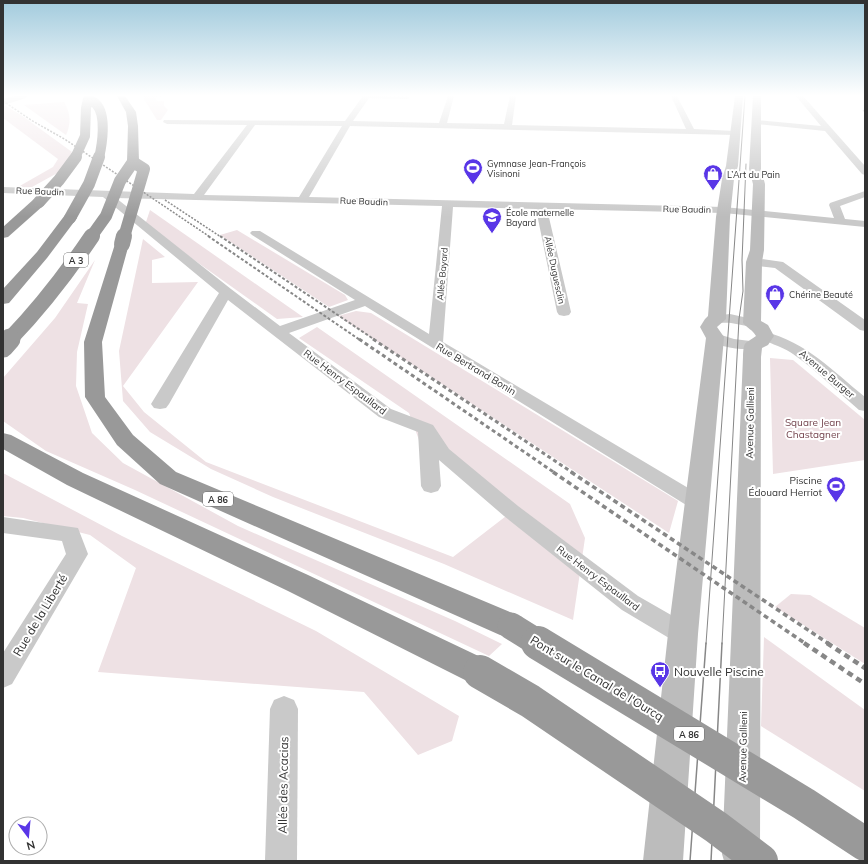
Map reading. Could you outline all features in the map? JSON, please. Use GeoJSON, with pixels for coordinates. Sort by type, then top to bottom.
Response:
{"type":"FeatureCollection","features":[{"type":"Feature","properties":{"kind":"highway"},"geometry":{"type":"LineString","coordinates":[[3,234],[56,185],[73,161],[84,141],[85,136]]}},
{"type":"Feature","properties":{"kind":"highway"},"geometry":{"type":"LineString","coordinates":[[3,299],[42,255],[70,218],[94,174],[101,153],[102,136]]}},
{"type":"Feature","properties":{"kind":"highway"},"geometry":{"type":"LineString","coordinates":[[133,136],[133,162]]}},
{"type":"Feature","properties":{"kind":"highway","name":"Pont sur le Canal de l'Ourcq"},"geometry":{"type":"LineString","coordinates":[[133,162],[144,169],[93,342],[95,397],[125,440],[168,478],[511,626],[804,804],[865,844]]}},
{"type":"Feature","properties":{"kind":"highway","name":"A 3"},"geometry":{"type":"LineString","coordinates":[[3,347],[30,318],[72,266],[106,216],[120,181],[133,162]]}},
{"type":"Feature","properties":{"kind":"highway"},"geometry":{"type":"LineString","coordinates":[[3,440],[75,479],[298,583],[480,672],[530,701],[716,827],[762,861]]}},
{"type":"Feature","properties":{"kind":"street"},"geometry":{"type":"LineString","coordinates":[[197,197],[243,136]]}},
{"type":"Feature","properties":{"kind":"street"},"geometry":{"type":"LineString","coordinates":[[302,200],[340,136]]}},
{"type":"Feature","properties":{"kind":"street"},"geometry":{"type":"LineString","coordinates":[[663,861],[683,634],[716,328],[721,260],[720,248],[735,136]]}},
{"type":"Feature","properties":{"kind":"street","name":"Avenue Gallieni"},"geometry":{"type":"LineString","coordinates":[[741,861],[757,334],[754,262],[757,250],[759,184],[755,172],[756,136]]}},
{"type":"Feature","properties":{"kind":"street"},"geometry":{"type":"LineString","coordinates":[[834,136],[865,172]]}},
{"type":"Feature","properties":{"kind":"street","name":"Rue Baudin"},"geometry":{"type":"LineString","coordinates":[[3,190],[302,200],[724,210],[865,224]]}},
{"type":"Feature","properties":{"kind":"street","name":"Rue Henry Espaullard"},"geometry":{"type":"LineString","coordinates":[[104,193],[226,292],[385,413],[427,429],[442,453],[511,511],[630,604],[683,634]]}},
{"type":"Feature","properties":{"kind":"street"},"geometry":{"type":"LineString","coordinates":[[841,222],[834,205],[865,194]]}},
{"type":"Feature","properties":{"kind":"street","name":"Allée Bayard"},"geometry":{"type":"LineString","coordinates":[[435,344],[448,204]]}},
{"type":"Feature","properties":{"kind":"street","name":"Allée Duguesclin"},"geometry":{"type":"LineString","coordinates":[[541,206],[564,312]]}},
{"type":"Feature","properties":{"kind":"street","name":"Rue Bertrand Bonin"},"geometry":{"type":"LineString","coordinates":[[256,233],[366,302],[698,503]]}},
{"type":"Feature","properties":{"kind":"street"},"geometry":{"type":"LineString","coordinates":[[754,262],[778,265],[865,327]]}},
{"type":"Feature","properties":{"kind":"street"},"geometry":{"type":"LineString","coordinates":[[160,404],[226,292]]}},
{"type":"Feature","properties":{"kind":"street"},"geometry":{"type":"LineString","coordinates":[[278,332],[366,302]]}},
{"type":"Feature","properties":{"kind":"street"},"geometry":{"type":"LineString","coordinates":[[716,328],[734,318],[757,334]]}},
{"type":"Feature","properties":{"kind":"street"},"geometry":{"type":"LineString","coordinates":[[716,328],[733,344],[757,334]]}},
{"type":"Feature","properties":{"kind":"street","name":"Avenue Burger"},"geometry":{"type":"LineString","coordinates":[[757,334],[779,340],[798,350],[865,406]]}},
{"type":"Feature","properties":{"kind":"street"},"geometry":{"type":"LineString","coordinates":[[427,429],[431,486]]}},
{"type":"Feature","properties":{"kind":"street","name":"Rue de la Liberté"},"geometry":{"type":"LineString","coordinates":[[3,525],[70,534],[77,554],[3,676]]}},
{"type":"Feature","properties":{"kind":"street","name":"Allée des Acacias"},"geometry":{"type":"LineString","coordinates":[[281,861],[284,709]]}},
{"type":"Feature","properties":{"kind":"green space"},"geometry":{"type":"Polygon","coordinates":[[[28,136],[50,136],[72,152],[61,171],[32,187],[18,187],[53,167],[58,159],[28,136]]]}},
{"type":"Feature","properties":{"kind":"green space"},"geometry":{"type":"Polygon","coordinates":[[[150,210],[303,317],[277,319],[145,225],[150,210]]]}},
{"type":"Feature","properties":{"kind":"green space"},"geometry":{"type":"Polygon","coordinates":[[[237,230],[345,295],[348,300],[329,307],[220,235],[237,230]]]}},
{"type":"Feature","properties":{"kind":"green space"},"geometry":{"type":"Polygon","coordinates":[[[143,239],[165,257],[152,260],[152,283],[198,282],[123,386],[144,412],[206,462],[453,557],[514,510],[419,440],[409,413],[299,338],[317,327],[570,504],[585,538],[573,620],[444,564],[273,497],[211,469],[150,432],[123,401],[119,351],[143,239]]]}},
{"type":"Feature","properties":{"kind":"green space"},"geometry":{"type":"Polygon","coordinates":[[[95,260],[77,303],[88,304],[77,352],[76,386],[92,433],[123,463],[238,526],[455,621],[502,644],[489,656],[135,490],[46,451],[3,421],[3,378],[55,318],[95,260]]]}},
{"type":"Feature","properties":{"kind":"green space"},"geometry":{"type":"Polygon","coordinates":[[[356,311],[371,313],[678,501],[669,533],[338,316],[356,311]]]}},
{"type":"Feature","properties":{"kind":"green space","name":"Square Jean Chastagner"},"geometry":{"type":"Polygon","coordinates":[[[770,358],[793,360],[865,420],[865,460],[773,474],[770,358]]]}},
{"type":"Feature","properties":{"kind":"green space"},"geometry":{"type":"Polygon","coordinates":[[[3,473],[122,536],[316,631],[459,716],[452,741],[418,755],[364,692],[98,672],[136,568],[90,535],[23,518],[3,516],[3,473]]]}},
{"type":"Feature","properties":{"kind":"green space"},"geometry":{"type":"Polygon","coordinates":[[[791,594],[810,595],[865,628],[865,664],[775,607],[791,594]]]}},
{"type":"Feature","properties":{"kind":"green space"},"geometry":{"type":"Polygon","coordinates":[[[764,637],[865,710],[865,791],[761,726],[764,637]]]}},
{"type":"Feature","properties":{"kind":"tram line"},"geometry":{"type":"LineString","coordinates":[[706,644],[742,136]]}},
{"type":"Feature","properties":{"kind":"tram line"},"geometry":{"type":"LineString","coordinates":[[722,644],[739,319],[743,291],[742,260],[746,164]]}},
{"type":"Feature","properties":{"kind":"tram line"},"geometry":{"type":"LineString","coordinates":[[690,861],[706,643]]}},
{"type":"Feature","properties":{"kind":"tram line"},"geometry":{"type":"LineString","coordinates":[[711,861],[722,643]]}},
{"type":"Feature","properties":{"kind":"railway"},"geometry":{"type":"LineString","coordinates":[[60,136],[210,237]]}},
{"type":"Feature","properties":{"kind":"railway"},"geometry":{"type":"LineString","coordinates":[[165,200],[221,237]]}},
{"type":"Feature","properties":{"kind":"railway"},"geometry":{"type":"LineString","coordinates":[[208,236],[360,340]]}},
{"type":"Feature","properties":{"kind":"railway"},"geometry":{"type":"LineString","coordinates":[[220,236],[375,340]]}},
{"type":"Feature","properties":{"kind":"railway"},"geometry":{"type":"LineString","coordinates":[[359,339],[555,473]]}},
{"type":"Feature","properties":{"kind":"railway"},"geometry":{"type":"LineString","coordinates":[[373,339],[573,473]]}},
{"type":"Feature","properties":{"kind":"railway"},"geometry":{"type":"LineString","coordinates":[[553,472],[806,644]]}},
{"type":"Feature","properties":{"kind":"railway"},"geometry":{"type":"LineString","coordinates":[[571,472],[829,644]]}},
{"type":"Feature","properties":{"kind":"railway"},"geometry":{"type":"LineString","coordinates":[[804,643],[865,684]]}},
{"type":"Feature","properties":{"kind":"railway"},"geometry":{"type":"LineString","coordinates":[[827,643],[865,668]]}},
{"type":"Feature","properties":{"kind":"place","name":"Gymnase Jean-François Visinoni"},"geometry":{"type":"Point","coordinates":[473,185]}},
{"type":"Feature","properties":{"kind":"place","name":"L’Art du Pain"},"geometry":{"type":"Point","coordinates":[713,191]}},
{"type":"Feature","properties":{"kind":"place","name":"École maternelle Bayard"},"geometry":{"type":"Point","coordinates":[492,234]}},
{"type":"Feature","properties":{"kind":"place","name":"Chérine Beauté"},"geometry":{"type":"Point","coordinates":[775,311]}},
{"type":"Feature","properties":{"kind":"place","name":"Piscine Édouard Herriot"},"geometry":{"type":"Point","coordinates":[836,503]}},
{"type":"Feature","properties":{"kind":"place","name":"Nouvelle Piscine"},"geometry":{"type":"Point","coordinates":[660,688]}}]}
